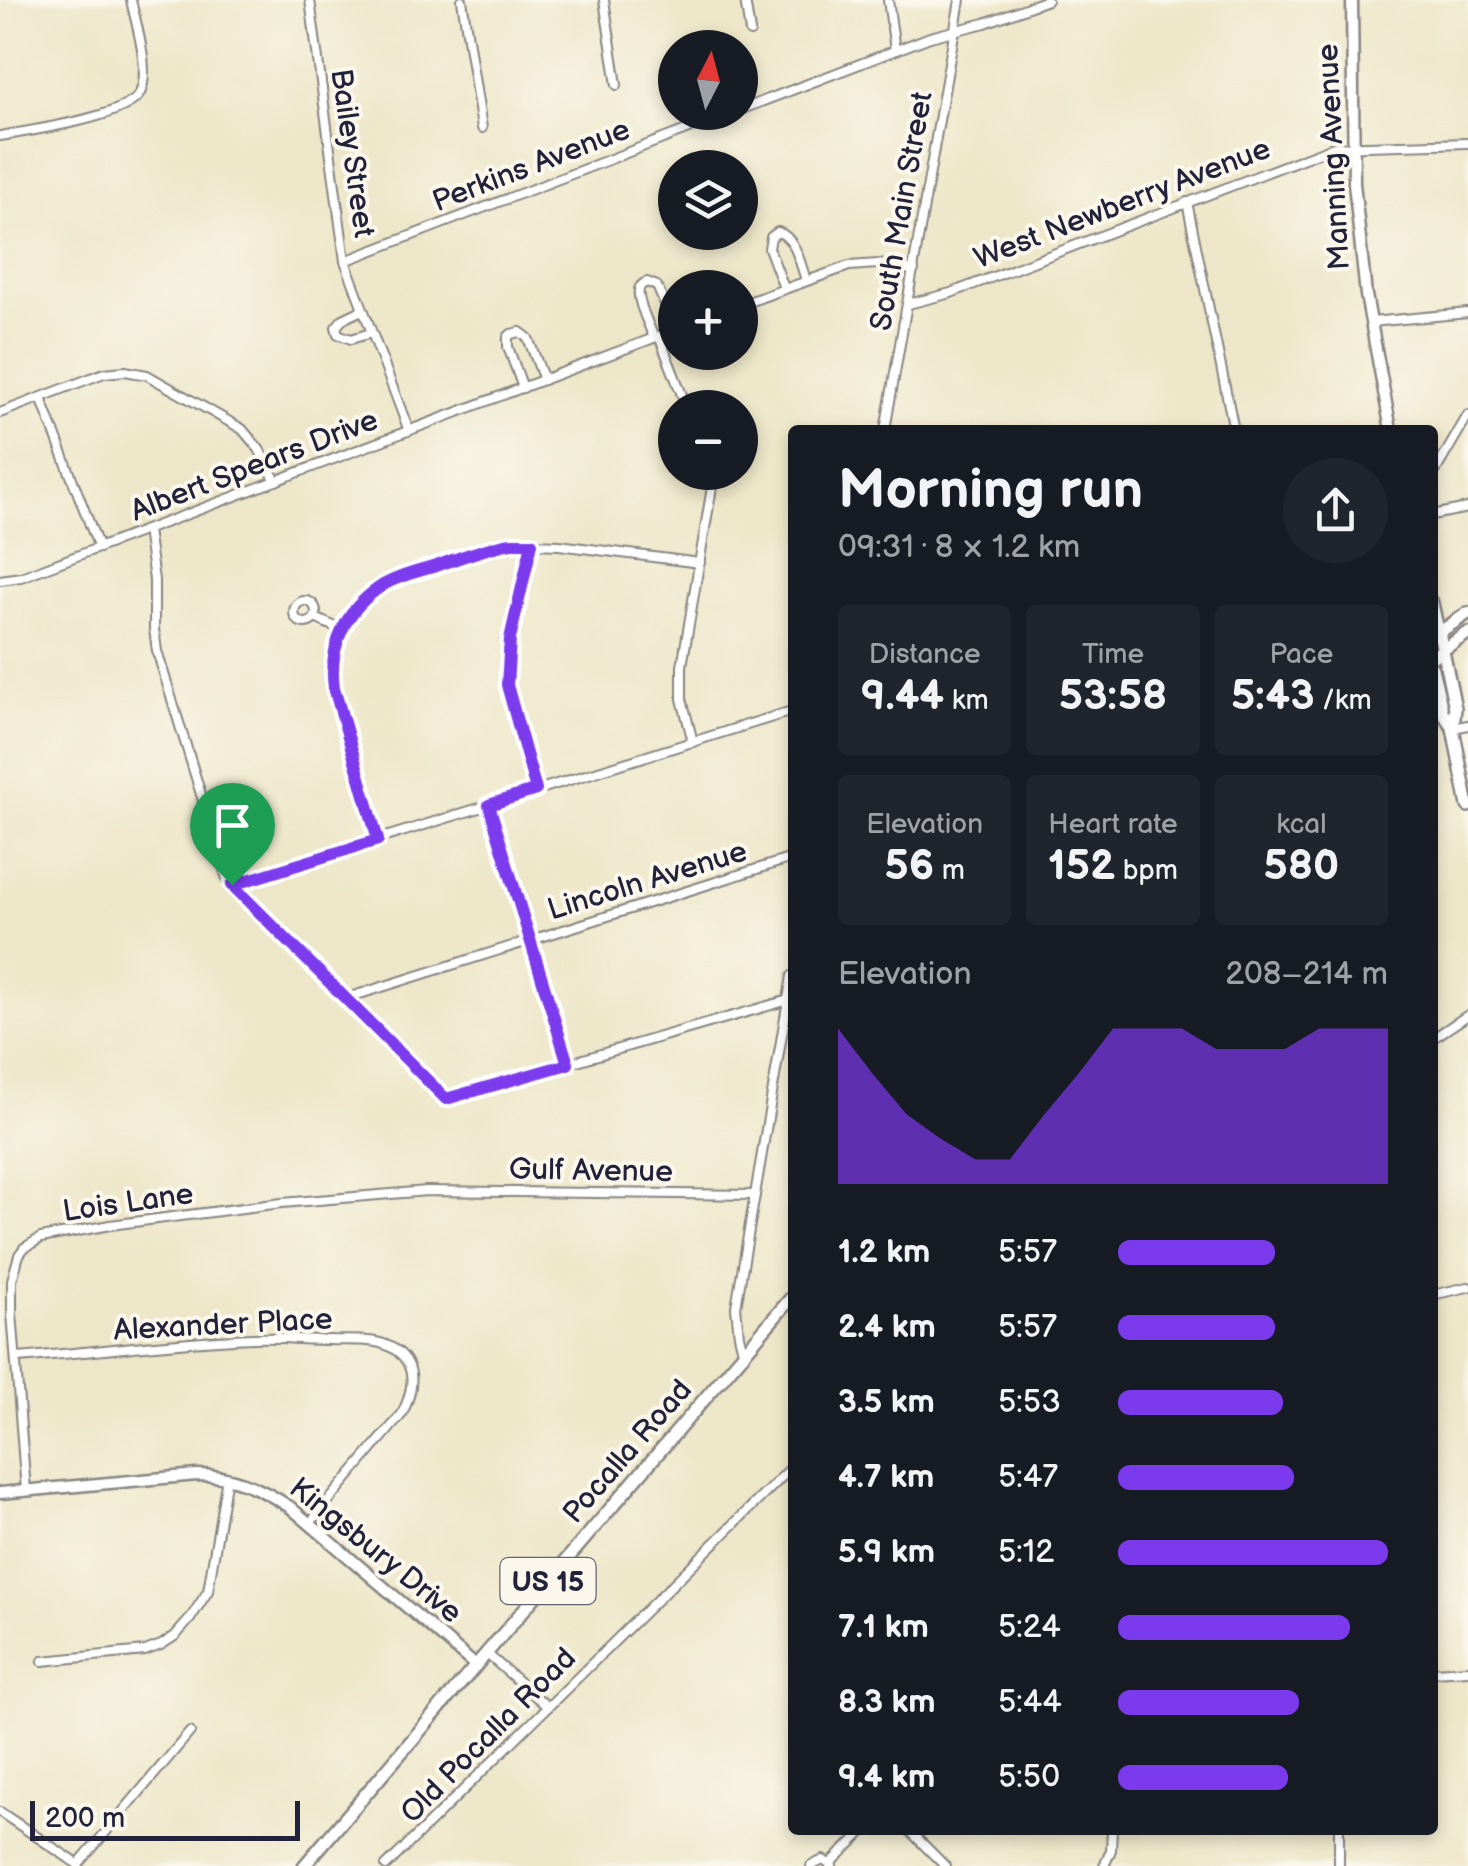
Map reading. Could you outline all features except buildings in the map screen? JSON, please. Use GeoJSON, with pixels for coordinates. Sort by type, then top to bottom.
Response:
{"type":"FeatureCollection","features":[{"type":"Feature","properties":{"kind":"main road"},"geometry":{"type":"LineString","coordinates":[[1438,634],[1468,613]]}},
{"type":"Feature","properties":{"kind":"main road"},"geometry":{"type":"LineString","coordinates":[[1468,633],[1438,654],[1455,708],[1453,728],[1468,806]]}},
{"type":"Feature","properties":{"kind":"main road"},"geometry":{"type":"LineString","coordinates":[[1438,694],[1442,711],[1453,728]]}},
{"type":"Feature","properties":{"kind":"main road","name":"Pocalla Road"},"geometry":{"type":"LineString","coordinates":[[304,1866],[788,1303]]}},
{"type":"Feature","properties":{"kind":"street"},"geometry":{"type":"LineString","coordinates":[[0,136],[94,117],[136,100],[142,90],[144,70],[130,0]]}},
{"type":"Feature","properties":{"kind":"street","name":"Bailey Street"},"geometry":{"type":"LineString","coordinates":[[310,0],[345,260],[409,430]]}},
{"type":"Feature","properties":{"kind":"street"},"geometry":{"type":"LineString","coordinates":[[462,0],[482,128]]}},
{"type":"Feature","properties":{"kind":"street"},"geometry":{"type":"LineString","coordinates":[[604,0],[617,85]]}},
{"type":"Feature","properties":{"kind":"street"},"geometry":{"type":"LineString","coordinates":[[746,0],[750,30]]}},
{"type":"Feature","properties":{"kind":"street"},"geometry":{"type":"LineString","coordinates":[[888,0],[895,50]]}},
{"type":"Feature","properties":{"kind":"street","name":"South Main Street"},"geometry":{"type":"LineString","coordinates":[[887,425],[960,0]]}},
{"type":"Feature","properties":{"kind":"street"},"geometry":{"type":"LineString","coordinates":[[758,103],[930,37],[985,23],[1047,0]]}},
{"type":"Feature","properties":{"kind":"street","name":"Manning Avenue"},"geometry":{"type":"LineString","coordinates":[[1352,0],[1353,147],[1360,250],[1390,425]]}},
{"type":"Feature","properties":{"kind":"street","name":"Perkins Avenue"},"geometry":{"type":"LineString","coordinates":[[345,260],[686,130]]}},
{"type":"Feature","properties":{"kind":"street","name":"West Newberry Avenue"},"geometry":{"type":"LineString","coordinates":[[908,304],[951,293],[1333,148],[1468,142]]}},
{"type":"Feature","properties":{"kind":"street"},"geometry":{"type":"LineString","coordinates":[[1187,202],[1233,425]]}},
{"type":"Feature","properties":{"kind":"street"},"geometry":{"type":"LineString","coordinates":[[784,288],[769,248],[770,238],[778,232],[791,241],[806,280]]}},
{"type":"Feature","properties":{"kind":"street"},"geometry":{"type":"LineString","coordinates":[[758,298],[848,266],[878,264],[914,270]]}},
{"type":"Feature","properties":{"kind":"street","name":"Albert Spears Drive"},"geometry":{"type":"LineString","coordinates":[[0,580],[99,548],[657,337],[638,297],[642,284],[647,282],[658,288]]}},
{"type":"Feature","properties":{"kind":"street"},"geometry":{"type":"LineString","coordinates":[[362,310],[339,322],[338,334],[352,338],[371,332]]}},
{"type":"Feature","properties":{"kind":"street"},"geometry":{"type":"LineString","coordinates":[[1371,322],[1468,313]]}},
{"type":"Feature","properties":{"kind":"street"},"geometry":{"type":"LineString","coordinates":[[523,388],[508,348],[510,334],[520,332],[528,338],[544,380]]}},
{"type":"Feature","properties":{"kind":"street"},"geometry":{"type":"LineString","coordinates":[[657,337],[679,390]]}},
{"type":"Feature","properties":{"kind":"street"},"geometry":{"type":"LineString","coordinates":[[0,413],[104,373],[124,370],[147,375],[242,429],[253,440],[276,481]]}},
{"type":"Feature","properties":{"kind":"street"},"geometry":{"type":"LineString","coordinates":[[40,398],[99,548]]}},
{"type":"Feature","properties":{"kind":"street"},"geometry":{"type":"LineString","coordinates":[[1438,469],[1468,415]]}},
{"type":"Feature","properties":{"kind":"street"},"geometry":{"type":"LineString","coordinates":[[692,742],[681,689],[682,666],[712,490]]}},
{"type":"Feature","properties":{"kind":"street"},"geometry":{"type":"LineString","coordinates":[[1438,514],[1468,508]]}},
{"type":"Feature","properties":{"kind":"street"},"geometry":{"type":"LineString","coordinates":[[147,530],[157,651],[228,879],[446,1099],[788,1001]]}},
{"type":"Feature","properties":{"kind":"street"},"geometry":{"type":"LineString","coordinates":[[378,840],[334,688],[332,664],[342,630],[370,596],[393,580],[502,545],[532,543],[700,563]]}},
{"type":"Feature","properties":{"kind":"street"},"geometry":{"type":"LineString","coordinates":[[532,543],[510,639],[507,685],[536,790]]}},
{"type":"Feature","properties":{"kind":"street"},"geometry":{"type":"LineString","coordinates":[[314,618],[342,630]]}},
{"type":"Feature","properties":{"kind":"street"},"geometry":{"type":"LineString","coordinates":[[232,885],[788,712]]}},
{"type":"Feature","properties":{"kind":"street"},"geometry":{"type":"LineString","coordinates":[[1453,728],[1468,725]]}},
{"type":"Feature","properties":{"kind":"street"},"geometry":{"type":"LineString","coordinates":[[489,805],[568,1064]]}},
{"type":"Feature","properties":{"kind":"street","name":"Lincoln Avenue"},"geometry":{"type":"LineString","coordinates":[[344,998],[788,859]]}},
{"type":"Feature","properties":{"kind":"street"},"geometry":{"type":"LineString","coordinates":[[744,1355],[736,1307],[788,1011]]}},
{"type":"Feature","properties":{"kind":"street"},"geometry":{"type":"LineString","coordinates":[[1438,1035],[1468,1015]]}},
{"type":"Feature","properties":{"kind":"street","name":"Gulf Avenue"},"geometry":{"type":"LineString","coordinates":[[427,1191],[754,1194]]}},
{"type":"Feature","properties":{"kind":"street","name":"Lois Lane"},"geometry":{"type":"LineString","coordinates":[[26,1491],[11,1296],[15,1266],[24,1248],[42,1238],[110,1225],[282,1203],[427,1191]]}},
{"type":"Feature","properties":{"kind":"street"},"geometry":{"type":"LineString","coordinates":[[1438,1294],[1468,1287]]}},
{"type":"Feature","properties":{"kind":"street","name":"Alexander Place"},"geometry":{"type":"LineString","coordinates":[[16,1358],[254,1338],[358,1340],[394,1348],[410,1371],[409,1400],[386,1435],[310,1523]]}},
{"type":"Feature","properties":{"kind":"street","name":"Old Pocalla Road"},"geometry":{"type":"LineString","coordinates":[[386,1866],[788,1473]]}},
{"type":"Feature","properties":{"kind":"street","name":"Kingsbury Drive"},"geometry":{"type":"LineString","coordinates":[[0,1494],[197,1475],[227,1478],[259,1488],[310,1523],[476,1666]]}},
{"type":"Feature","properties":{"kind":"street"},"geometry":{"type":"LineString","coordinates":[[44,1661],[145,1651],[175,1636],[208,1592],[227,1478]]}},
{"type":"Feature","properties":{"kind":"street"},"geometry":{"type":"LineString","coordinates":[[487,1654],[548,1707]]}},
{"type":"Feature","properties":{"kind":"street"},"geometry":{"type":"LineString","coordinates":[[1438,1672],[1468,1670]]}},
{"type":"Feature","properties":{"kind":"street"},"geometry":{"type":"LineString","coordinates":[[0,1812],[79,1865],[190,1732]]}},
{"type":"Feature","properties":{"kind":"street"},"geometry":{"type":"LineString","coordinates":[[811,1866],[818,1861],[831,1865],[860,1835]]}},
{"type":"Feature","properties":{"kind":"street"},"geometry":{"type":"LineString","coordinates":[[914,1835],[945,1866]]}},
{"type":"Feature","properties":{"kind":"street"},"geometry":{"type":"LineString","coordinates":[[1104,1866],[1112,1835]]}},
{"type":"Feature","properties":{"kind":"street"},"geometry":{"type":"LineString","coordinates":[[1339,1835],[1339,1866]]}},
{"type":"Feature","properties":{"kind":"route"},"geometry":{"type":"LineString","coordinates":[[532,543],[506,665],[510,701],[536,790],[489,805],[568,1064],[446,1099],[232,885],[378,840],[332,674],[336,642],[362,603],[393,580],[502,545],[532,543]]}}]}
